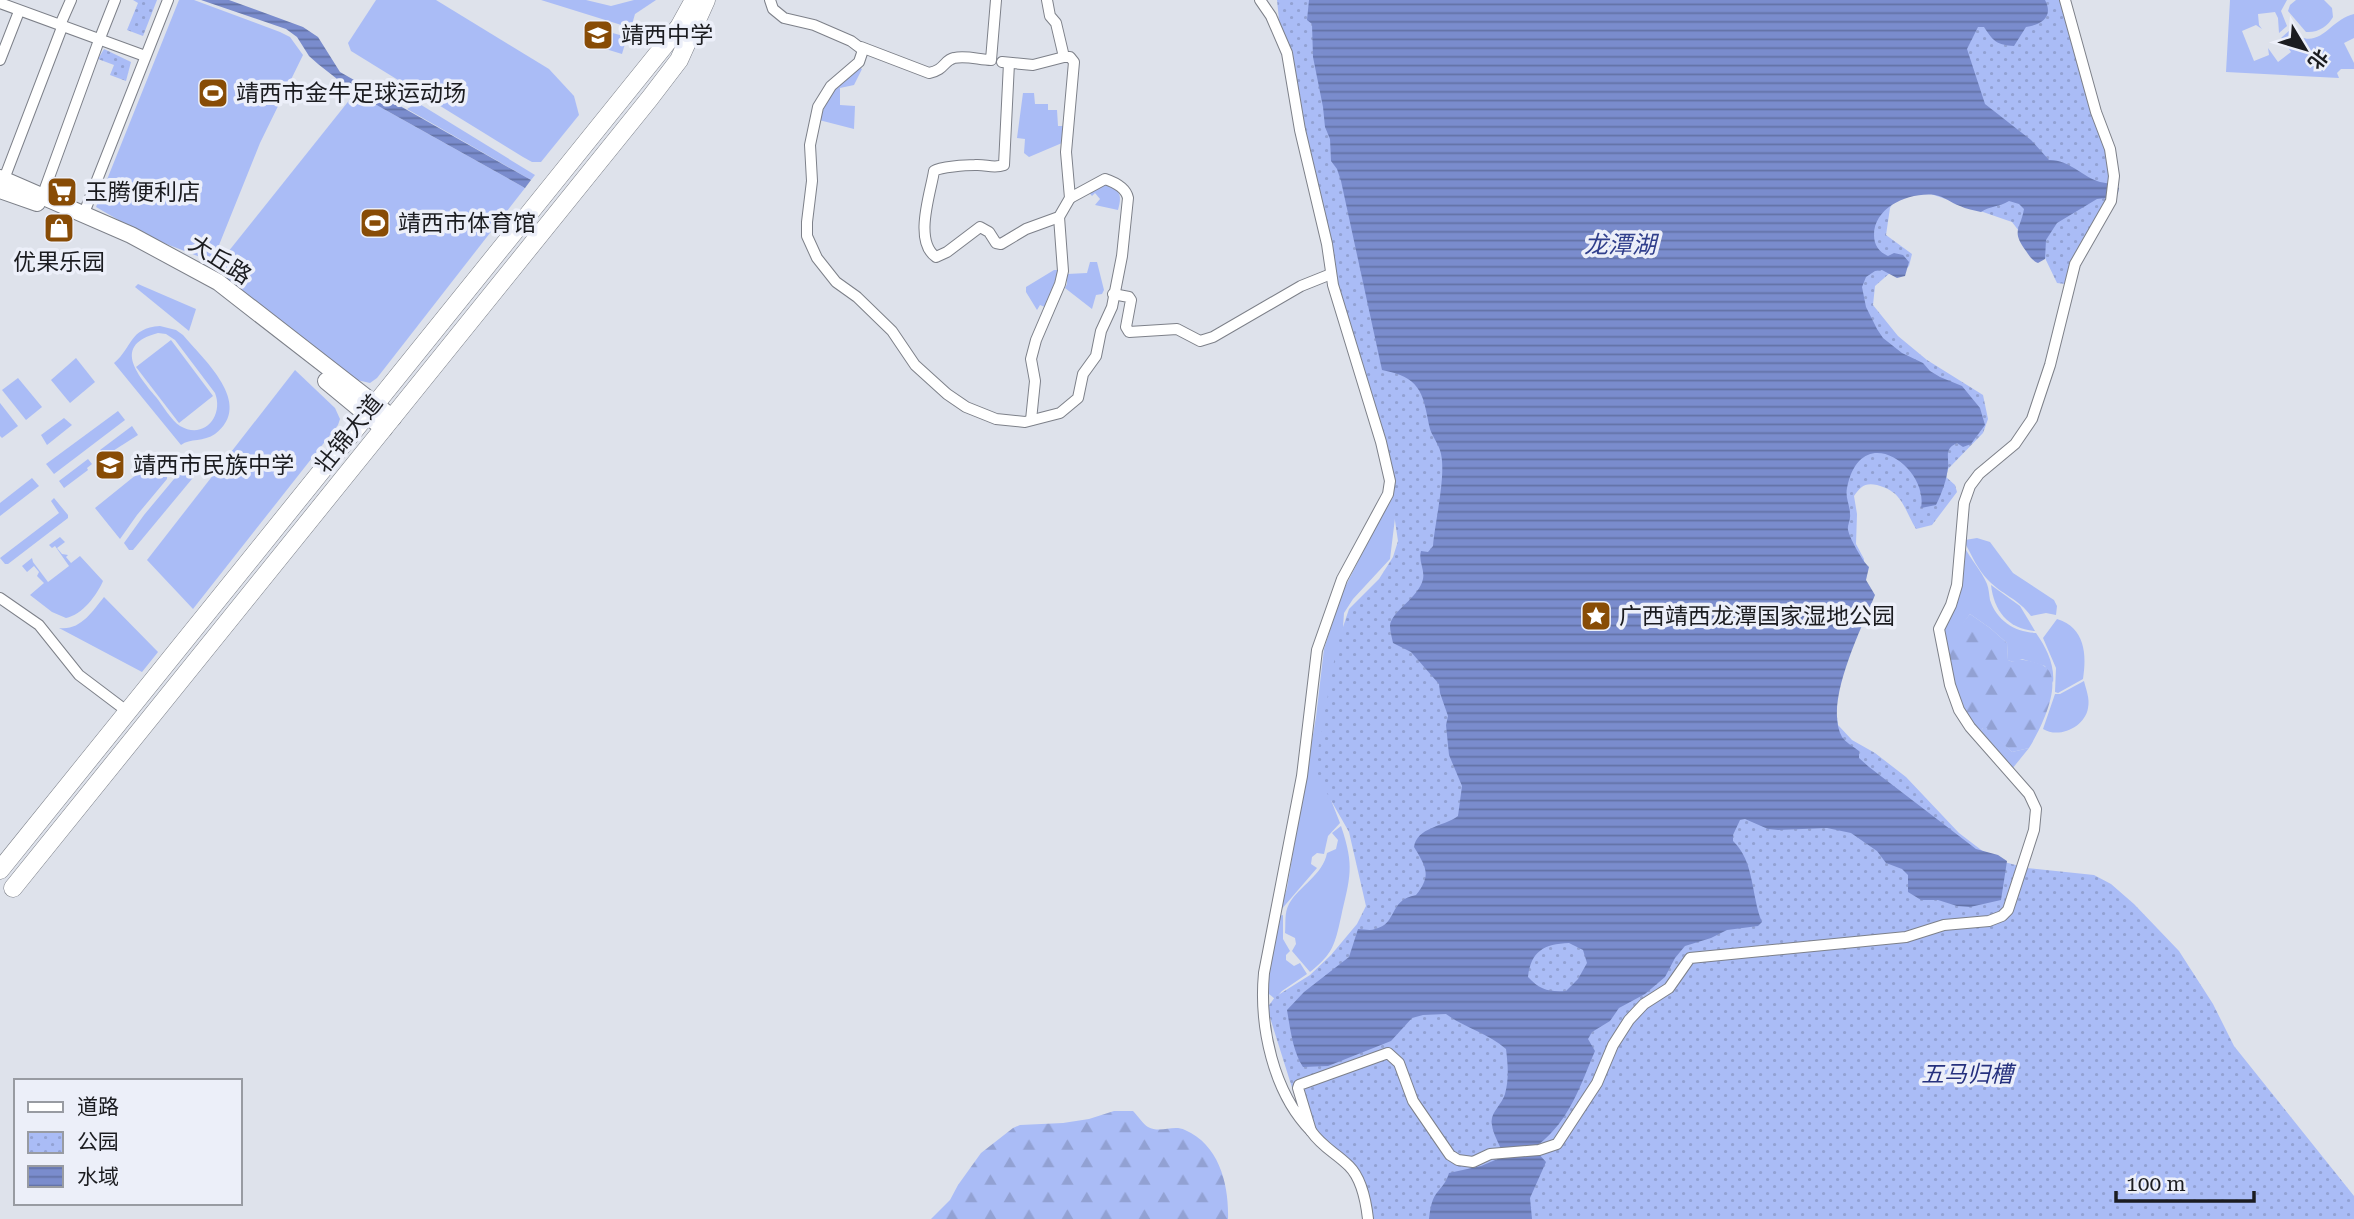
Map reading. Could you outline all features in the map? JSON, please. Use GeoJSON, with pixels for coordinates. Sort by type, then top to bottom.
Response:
{"type":"FeatureCollection","features":[{"type":"Feature","properties":{"kind":"main road","name":"壮锦大道"},"geometry":{"type":"LineString","coordinates":[[6,874],[128,712],[679,27],[694,0]]}},
{"type":"Feature","properties":{"kind":"main road","name":"壮锦大道"},"geometry":{"type":"LineString","coordinates":[[6,874],[389,424],[679,60],[706,0]]}},
{"type":"Feature","properties":{"kind":"main road","name":"大丘路"},"geometry":{"type":"LineString","coordinates":[[1,182],[193,276],[389,424]]}},
{"type":"Feature","properties":{"kind":"main road","name":"大丘路"},"geometry":{"type":"LineString","coordinates":[[1,182],[43,194],[157,248],[218,282],[371,410]]}},
{"type":"Feature","properties":{"kind":"street"},"geometry":{"type":"LineString","coordinates":[[1,182],[71,0]]}},
{"type":"Feature","properties":{"kind":"street"},"geometry":{"type":"LineString","coordinates":[[43,194],[115,0]]}},
{"type":"Feature","properties":{"kind":"street"},"geometry":{"type":"LineString","coordinates":[[82,212],[162,0]]}},
{"type":"Feature","properties":{"kind":"street"},"geometry":{"type":"LineString","coordinates":[[142,58],[168,0]]}},
{"type":"Feature","properties":{"kind":"street"},"geometry":{"type":"LineString","coordinates":[[770,0],[775,12],[784,18],[814,25],[861,47],[929,73],[940,70],[956,57],[1034,65],[1064,57],[1072,59],[1074,69],[1066,152],[1070,198]]}},
{"type":"Feature","properties":{"kind":"street"},"geometry":{"type":"LineString","coordinates":[[993,59],[996,0]]}},
{"type":"Feature","properties":{"kind":"street"},"geometry":{"type":"LineString","coordinates":[[1047,0],[1049,16],[1056,23],[1064,57]]}},
{"type":"Feature","properties":{"kind":"street"},"geometry":{"type":"LineString","coordinates":[[1260,0],[1271,16],[1287,53],[1300,130],[1331,274],[1391,481],[1388,494],[1342,579],[1317,650],[1302,776],[1264,973],[1261,1003],[1272,1058],[1292,1109],[1320,1144],[1355,1173],[1368,1219]]}},
{"type":"Feature","properties":{"kind":"street"},"geometry":{"type":"LineString","coordinates":[[1311,1131],[1299,1085],[1388,1053],[1399,1063],[1413,1101],[1450,1155],[1458,1160],[1473,1162],[1498,1152],[1551,1147],[1562,1138],[1597,1083],[1616,1038],[1633,1014],[1668,988],[1690,958],[1906,936],[1944,925],[1989,921],[2003,916],[2008,910],[2034,830],[2036,809],[2029,794],[1992,754],[1959,710],[1950,685],[1939,626],[1951,605],[1957,585],[1967,492],[1979,474],[2015,444],[2032,419],[2050,365],[2075,264],[2109,207],[2111,198],[2113,182],[2110,149],[2096,112],[2065,0]]}},
{"type":"Feature","properties":{"kind":"street"},"geometry":{"type":"LineString","coordinates":[[0,5],[19,8],[142,58]]}},
{"type":"Feature","properties":{"kind":"street"},"geometry":{"type":"LineString","coordinates":[[0,60],[19,8]]}},
{"type":"Feature","properties":{"kind":"street"},"geometry":{"type":"LineString","coordinates":[[861,47],[861,58],[826,92],[819,103],[810,145],[812,181],[807,236],[812,250],[836,282],[857,297],[886,325],[912,362],[954,400],[973,411],[1012,422],[1031,420],[1060,413],[1078,398],[1085,372],[1097,353],[1101,331],[1112,307],[1122,256],[1128,195],[1119,186],[1105,179],[1070,198],[1059,216],[1063,271],[1031,359],[1035,381],[1031,420]]}},
{"type":"Feature","properties":{"kind":"street"},"geometry":{"type":"LineString","coordinates":[[1009,63],[1005,163],[998,167],[975,165],[936,169],[925,212],[929,249],[933,256],[942,256],[981,227],[989,232],[996,243],[1001,244],[1026,229],[1059,216]]}},
{"type":"Feature","properties":{"kind":"street"},"geometry":{"type":"LineString","coordinates":[[1113,295],[1129,297],[1132,300],[1126,327],[1129,331],[1177,329],[1200,341],[1213,337],[1301,286],[1331,274]]}},
{"type":"Feature","properties":{"kind":"street"},"geometry":{"type":"LineString","coordinates":[[0,598],[39,625],[79,676],[128,712]]}},
{"type":"Feature","properties":{"kind":"green space"},"geometry":{"type":"Polygon","coordinates":[[[133,0],[157,0],[143,36],[127,30],[138,3],[133,0]]]}},
{"type":"Feature","properties":{"kind":"green space","name":"靖西市金牛足球运动场"},"geometry":{"type":"Polygon","coordinates":[[[179,0],[194,0],[280,32],[290,37],[303,55],[260,143],[215,255],[208,260],[148,237],[96,207],[179,0]]]}},
{"type":"Feature","properties":{"kind":"green space"},"geometry":{"type":"Polygon","coordinates":[[[376,0],[436,0],[549,69],[574,96],[579,115],[541,162],[532,162],[523,157],[351,51],[348,43],[376,0]]]}},
{"type":"Feature","properties":{"kind":"green space"},"geometry":{"type":"Polygon","coordinates":[[[541,0],[586,0],[611,6],[634,0],[656,0],[635,14],[631,28],[541,0]]]}},
{"type":"Feature","properties":{"kind":"green space","name":"龙潭湖"},"geometry":{"type":"Polygon","coordinates":[[[1277,0],[2069,0],[2111,165],[2109,207],[2065,284],[2057,283],[2045,258],[2029,244],[2012,222],[1928,193],[1900,192],[1890,208],[1886,235],[1912,254],[1909,266],[1904,271],[1891,272],[1875,286],[1873,305],[1898,336],[1927,360],[1983,395],[1988,419],[1983,433],[1948,469],[1946,477],[1955,485],[1957,492],[1932,525],[1916,529],[1901,501],[1886,488],[1866,485],[1854,496],[1857,514],[1856,544],[1864,559],[1863,582],[1823,693],[1837,717],[1838,725],[1852,740],[1875,753],[1906,777],[1959,833],[1993,859],[2027,868],[2094,875],[2111,884],[2134,904],[2179,951],[2213,1004],[2234,1046],[2354,1196],[2354,1219],[1367,1219],[1362,1190],[1314,1127],[1294,1094],[1267,1008],[1275,997],[1310,975],[1331,955],[1357,924],[1366,906],[1349,832],[1316,774],[1317,755],[1337,645],[1349,609],[1379,579],[1393,557],[1398,541],[1389,480],[1327,267],[1277,0]]]}},
{"type":"Feature","properties":{"kind":"green space"},"geometry":{"type":"Polygon","coordinates":[[[2230,0],[2287,0],[2281,11],[2287,26],[2279,33],[2275,12],[2258,14],[2262,29],[2256,25],[2242,31],[2254,61],[2269,55],[2268,48],[2278,62],[2291,52],[2287,46],[2289,44],[2281,38],[2290,30],[2309,39],[2354,14],[2354,38],[2344,43],[2354,63],[2354,69],[2341,69],[2337,73],[2339,78],[2226,72],[2230,0]]]}},
{"type":"Feature","properties":{"kind":"green space"},"geometry":{"type":"Polygon","coordinates":[[[2296,0],[2324,0],[2332,8],[2333,17],[2322,28],[2306,32],[2288,11],[2296,0]]]}},
{"type":"Feature","properties":{"kind":"green space"},"geometry":{"type":"Polygon","coordinates":[[[591,27],[627,37],[622,54],[586,43],[591,27]]]}},
{"type":"Feature","properties":{"kind":"green space"},"geometry":{"type":"Polygon","coordinates":[[[104,49],[131,62],[126,81],[110,75],[114,65],[98,59],[104,49]]]}},
{"type":"Feature","properties":{"kind":"green space"},"geometry":{"type":"Polygon","coordinates":[[[859,67],[862,69],[854,85],[840,88],[840,105],[855,106],[854,129],[819,120],[831,92],[859,67]]]}},
{"type":"Feature","properties":{"kind":"green space","name":"靖西市体育馆"},"geometry":{"type":"Polygon","coordinates":[[[355,93],[525,188],[377,378],[370,383],[353,379],[223,277],[224,257],[355,93]]]}},
{"type":"Feature","properties":{"kind":"green space"},"geometry":{"type":"Polygon","coordinates":[[[1023,93],[1034,93],[1035,104],[1048,104],[1048,110],[1057,110],[1058,126],[1066,126],[1062,143],[1029,157],[1024,153],[1025,139],[1017,138],[1023,93]]]}},
{"type":"Feature","properties":{"kind":"green space"},"geometry":{"type":"Polygon","coordinates":[[[418,103],[535,175],[531,180],[407,109],[418,103]]]}},
{"type":"Feature","properties":{"kind":"green space"},"geometry":{"type":"Polygon","coordinates":[[[1104,182],[1118,193],[1118,210],[1095,205],[1100,199],[1087,190],[1104,182]]]}},
{"type":"Feature","properties":{"kind":"green space"},"geometry":{"type":"Polygon","coordinates":[[[1090,262],[1097,262],[1104,290],[1102,294],[1096,295],[1092,309],[1065,288],[1067,274],[1087,273],[1090,262]]]}},
{"type":"Feature","properties":{"kind":"green space"},"geometry":{"type":"Polygon","coordinates":[[[1058,270],[1047,308],[1040,305],[1037,310],[1026,292],[1026,287],[1058,270]]]}},
{"type":"Feature","properties":{"kind":"green space"},"geometry":{"type":"Polygon","coordinates":[[[138,284],[196,309],[189,331],[135,287],[138,284]]]}},
{"type":"Feature","properties":{"kind":"green space"},"geometry":{"type":"Polygon","coordinates":[[[160,326],[176,330],[183,335],[222,382],[230,409],[226,422],[215,434],[181,445],[114,363],[137,334],[160,326]],[[158,333],[144,338],[136,345],[132,352],[136,370],[167,413],[180,426],[189,430],[204,428],[217,410],[215,393],[175,340],[166,334],[158,333]]]}},
{"type":"Feature","properties":{"kind":"green space"},"geometry":{"type":"Polygon","coordinates":[[[171,340],[213,396],[179,423],[136,367],[171,340]]]}},
{"type":"Feature","properties":{"kind":"green space"},"geometry":{"type":"Polygon","coordinates":[[[76,358],[95,382],[70,403],[51,380],[76,358]]]}},
{"type":"Feature","properties":{"kind":"green space"},"geometry":{"type":"Polygon","coordinates":[[[295,370],[335,408],[340,419],[338,425],[193,609],[147,560],[295,370]]]}},
{"type":"Feature","properties":{"kind":"green space"},"geometry":{"type":"Polygon","coordinates":[[[18,378],[42,407],[26,420],[2,390],[18,378]]]}},
{"type":"Feature","properties":{"kind":"green space"},"geometry":{"type":"Polygon","coordinates":[[[0,403],[18,426],[2,438],[0,436],[0,403]]]}},
{"type":"Feature","properties":{"kind":"green space"},"geometry":{"type":"Polygon","coordinates":[[[118,411],[125,420],[54,474],[46,464],[118,411]]]}},
{"type":"Feature","properties":{"kind":"green space"},"geometry":{"type":"Polygon","coordinates":[[[64,418],[72,425],[47,445],[41,435],[64,418]]]}},
{"type":"Feature","properties":{"kind":"green space"},"geometry":{"type":"Polygon","coordinates":[[[132,426],[138,435],[105,456],[100,450],[132,426]]]}},
{"type":"Feature","properties":{"kind":"green space"},"geometry":{"type":"Polygon","coordinates":[[[211,456],[133,550],[129,550],[124,543],[189,461],[211,456]]]}},
{"type":"Feature","properties":{"kind":"green space"},"geometry":{"type":"Polygon","coordinates":[[[88,459],[92,464],[88,470],[64,488],[59,481],[88,459]]]}},
{"type":"Feature","properties":{"kind":"green space"},"geometry":{"type":"Polygon","coordinates":[[[152,462],[157,462],[167,473],[167,479],[120,539],[95,508],[152,462]]]}},
{"type":"Feature","properties":{"kind":"green space"},"geometry":{"type":"Polygon","coordinates":[[[32,478],[39,486],[0,516],[0,503],[32,478]]]}},
{"type":"Feature","properties":{"kind":"green space"},"geometry":{"type":"Polygon","coordinates":[[[1393,493],[1396,510],[1390,559],[1353,599],[1344,613],[1331,800],[1340,823],[1328,836],[1324,854],[1317,853],[1312,857],[1311,864],[1317,868],[1280,911],[1287,888],[1316,717],[1324,649],[1342,593],[1393,493]]]}},
{"type":"Feature","properties":{"kind":"green space"},"geometry":{"type":"Polygon","coordinates":[[[54,498],[68,518],[5,564],[0,558],[59,513],[51,501],[54,498]]]}},
{"type":"Feature","properties":{"kind":"green space"},"geometry":{"type":"Polygon","coordinates":[[[60,537],[65,542],[57,548],[62,554],[68,555],[66,557],[71,563],[80,556],[103,581],[88,604],[78,613],[66,618],[52,612],[30,595],[44,583],[37,576],[39,572],[34,566],[27,572],[22,566],[32,558],[48,582],[69,566],[55,546],[52,548],[49,545],[60,537]]]}},
{"type":"Feature","properties":{"kind":"green space"},"geometry":{"type":"Polygon","coordinates":[[[1977,538],[1990,542],[2013,573],[2054,600],[2057,606],[2056,615],[2046,613],[2031,616],[1988,580],[1965,543],[1965,540],[1977,538]]]}},
{"type":"Feature","properties":{"kind":"green space"},"geometry":{"type":"Polygon","coordinates":[[[1964,546],[1985,579],[1997,614],[2014,628],[2036,633],[2040,638],[2051,663],[2053,683],[2045,666],[2022,659],[2013,662],[2008,660],[2007,643],[1970,614],[1947,646],[1944,624],[1964,546]]]}},
{"type":"Feature","properties":{"kind":"green space"},"geometry":{"type":"Polygon","coordinates":[[[1991,585],[2020,606],[2035,631],[2017,627],[2004,617],[1995,603],[1991,585]]]}},
{"type":"Feature","properties":{"kind":"green space"},"geometry":{"type":"Polygon","coordinates":[[[104,597],[158,652],[142,672],[59,628],[73,627],[79,623],[104,597]]]}},
{"type":"Feature","properties":{"kind":"green space"},"geometry":{"type":"Polygon","coordinates":[[[1970,614],[2007,643],[2008,660],[2035,662],[2050,673],[2052,694],[2039,730],[2029,748],[2012,752],[2000,741],[1994,743],[1987,728],[1983,728],[1979,734],[1957,696],[1947,646],[1970,614]]]}},
{"type":"Feature","properties":{"kind":"green space"},"geometry":{"type":"Polygon","coordinates":[[[2057,619],[2073,628],[2079,635],[2085,661],[2083,679],[2058,693],[2055,692],[2056,668],[2043,638],[2057,619]]]}},
{"type":"Feature","properties":{"kind":"green space"},"geometry":{"type":"Polygon","coordinates":[[[2084,681],[2088,704],[2082,721],[2063,732],[2043,729],[2055,694],[2084,681]]]}},
{"type":"Feature","properties":{"kind":"green space"},"geometry":{"type":"Polygon","coordinates":[[[1983,728],[1987,728],[2012,752],[2029,748],[2012,769],[1979,734],[1983,728]]]}},
{"type":"Feature","properties":{"kind":"green space"},"geometry":{"type":"Polygon","coordinates":[[[1341,826],[1350,862],[1347,892],[1332,948],[1324,960],[1310,972],[1292,951],[1296,944],[1295,938],[1285,933],[1286,911],[1293,898],[1321,868],[1327,853],[1336,849],[1338,840],[1332,833],[1341,826]]]}},
{"type":"Feature","properties":{"kind":"green space"},"geometry":{"type":"Polygon","coordinates":[[[1283,915],[1283,939],[1290,951],[1286,960],[1294,966],[1300,963],[1307,974],[1275,999],[1266,988],[1279,916],[1283,915]]]}},
{"type":"Feature","properties":{"kind":"green space"},"geometry":{"type":"Polygon","coordinates":[[[1114,1111],[1133,1111],[1146,1126],[1153,1129],[1180,1128],[1207,1146],[1224,1180],[1228,1219],[931,1219],[950,1200],[981,1153],[1013,1128],[1020,1125],[1089,1119],[1114,1111]]]}},
{"type":"Feature","properties":{"kind":"water"},"geometry":{"type":"Polygon","coordinates":[[[201,0],[229,0],[303,27],[318,37],[340,72],[531,180],[525,188],[355,93],[309,56],[297,37],[286,29],[201,0]]]}},
{"type":"Feature","properties":{"kind":"water","name":"龙潭湖"},"geometry":{"type":"Polygon","coordinates":[[[1309,0],[2045,0],[2048,11],[2045,19],[2026,27],[2014,46],[1999,43],[1984,27],[1978,27],[1967,49],[1985,104],[2031,140],[2049,160],[2062,162],[2091,178],[2119,188],[2114,197],[2097,199],[2057,223],[2046,240],[2045,259],[2038,263],[2030,257],[2019,239],[2018,230],[2024,209],[2019,204],[2009,201],[1981,212],[1935,195],[1904,199],[1886,209],[1876,225],[1874,235],[1876,245],[1882,252],[1888,256],[1894,253],[1903,255],[1909,262],[1905,276],[1897,278],[1882,270],[1875,271],[1866,277],[1862,287],[1866,307],[1883,338],[1902,353],[1923,363],[1930,371],[1962,386],[1980,408],[1985,425],[1971,444],[1963,447],[1957,443],[1950,448],[1947,476],[1936,505],[1921,508],[1921,493],[1915,478],[1905,466],[1892,457],[1879,453],[1866,456],[1855,467],[1847,488],[1850,516],[1848,530],[1869,567],[1866,580],[1875,595],[1854,645],[1841,686],[1837,722],[1842,737],[1859,751],[1859,758],[1869,767],[1976,849],[1998,855],[2007,861],[2001,900],[1970,907],[1938,900],[1921,900],[1908,892],[1908,875],[1902,869],[1886,863],[1877,851],[1851,833],[1827,828],[1768,829],[1745,819],[1740,820],[1733,841],[1740,849],[1749,869],[1762,922],[1758,926],[1727,930],[1685,946],[1665,977],[1645,994],[1619,1008],[1610,1021],[1592,1032],[1588,1039],[1595,1051],[1579,1090],[1558,1125],[1538,1145],[1537,1152],[1546,1162],[1530,1198],[1532,1219],[1429,1219],[1433,1200],[1449,1173],[1481,1166],[1500,1158],[1502,1152],[1492,1121],[1505,1094],[1508,1072],[1506,1049],[1499,1043],[1446,1014],[1423,1015],[1412,1018],[1391,1041],[1328,1066],[1303,1067],[1291,1032],[1287,1010],[1304,992],[1349,957],[1358,929],[1371,930],[1382,926],[1401,902],[1416,895],[1421,888],[1426,871],[1414,847],[1416,840],[1425,831],[1458,816],[1462,786],[1449,755],[1446,725],[1448,716],[1439,684],[1411,652],[1393,643],[1390,628],[1395,615],[1416,592],[1423,579],[1421,551],[1428,552],[1433,546],[1441,486],[1441,454],[1417,387],[1404,377],[1382,370],[1341,181],[1331,161],[1330,139],[1325,127],[1313,57],[1312,24],[1307,20],[1309,0]],[[1569,943],[1546,947],[1532,961],[1528,977],[1545,989],[1566,991],[1578,979],[1587,963],[1583,950],[1569,943]]]}},
{"type":"Feature","properties":{"kind":"place","name":"靖西中学"},"geometry":{"type":"Point","coordinates":[598,35]}},
{"type":"Feature","properties":{"kind":"place","name":"靖西市金牛足球运动场"},"geometry":{"type":"Point","coordinates":[213,93]}},
{"type":"Feature","properties":{"kind":"place","name":"玉腾便利店"},"geometry":{"type":"Point","coordinates":[62,192]}},
{"type":"Feature","properties":{"kind":"place","name":"靖西市体育馆"},"geometry":{"type":"Point","coordinates":[375,223]}},
{"type":"Feature","properties":{"kind":"place","name":"优果乐园"},"geometry":{"type":"Point","coordinates":[59,228]}},
{"type":"Feature","properties":{"kind":"place","name":"靖西市民族中学"},"geometry":{"type":"Point","coordinates":[110,465]}},
{"type":"Feature","properties":{"kind":"place","name":"广西靖西龙潭国家湿地公园"},"geometry":{"type":"Point","coordinates":[1596,616]}},
{"type":"Feature","properties":{"kind":"park label","name":"五马归槽"},"geometry":{"type":"Point","coordinates":[1967,1074]}}]}
